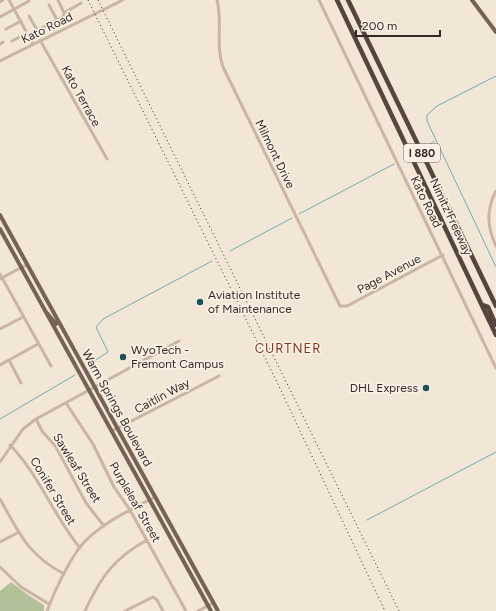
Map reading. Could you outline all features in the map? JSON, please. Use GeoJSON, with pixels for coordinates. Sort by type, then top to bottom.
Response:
{"type":"FeatureCollection","features":[{"type":"Feature","properties":{"kind":"highway","name":"Nimitz Freeway"},"geometry":{"type":"LineString","coordinates":[[337,0],[496,335]]}},
{"type":"Feature","properties":{"kind":"highway","name":"Nimitz Freeway"},"geometry":{"type":"LineString","coordinates":[[348,0],[496,306]]}},
{"type":"Feature","properties":{"kind":"highway","name":"I 880"},"geometry":{"type":"LineString","coordinates":[[482,305],[488,307],[496,325]]}},
{"type":"Feature","properties":{"kind":"main road"},"geometry":{"type":"LineString","coordinates":[[472,0],[496,32]]}},
{"type":"Feature","properties":{"kind":"main road","name":"Warm Springs Boulevard"},"geometry":{"type":"LineString","coordinates":[[0,215],[26,265],[218,611]]}},
{"type":"Feature","properties":{"kind":"main road","name":"Warm Springs Boulevard"},"geometry":{"type":"LineString","coordinates":[[0,229],[211,611]]}},
{"type":"Feature","properties":{"kind":"main road"},"geometry":{"type":"LineString","coordinates":[[45,311],[51,316],[60,330],[63,331]]}},
{"type":"Feature","properties":{"kind":"street"},"geometry":{"type":"LineString","coordinates":[[9,0],[33,44]]}},
{"type":"Feature","properties":{"kind":"street"},"geometry":{"type":"LineString","coordinates":[[58,0],[64,13]]}},
{"type":"Feature","properties":{"kind":"street","name":"Kato Road"},"geometry":{"type":"LineString","coordinates":[[0,61],[123,0]]}},
{"type":"Feature","properties":{"kind":"street","name":"Milmont Drive"},"geometry":{"type":"LineString","coordinates":[[217,0],[219,12],[219,53],[223,67],[340,305],[343,307]]}},
{"type":"Feature","properties":{"kind":"street","name":"Kato Road"},"geometry":{"type":"LineString","coordinates":[[319,0],[443,255],[496,368]]}},
{"type":"Feature","properties":{"kind":"street"},"geometry":{"type":"LineString","coordinates":[[0,17],[28,1]]}},
{"type":"Feature","properties":{"kind":"street"},"geometry":{"type":"LineString","coordinates":[[12,41],[63,17],[64,13],[81,3]]}},
{"type":"Feature","properties":{"kind":"street"},"geometry":{"type":"LineString","coordinates":[[49,5],[57,20]]}},
{"type":"Feature","properties":{"kind":"street"},"geometry":{"type":"LineString","coordinates":[[29,16],[37,30]]}},
{"type":"Feature","properties":{"kind":"street"},"geometry":{"type":"LineString","coordinates":[[6,29],[21,21]]}},
{"type":"Feature","properties":{"kind":"street","name":"Kato Terrace"},"geometry":{"type":"LineString","coordinates":[[40,40],[107,159]]}},
{"type":"Feature","properties":{"kind":"street"},"geometry":{"type":"LineString","coordinates":[[496,191],[490,203],[488,220],[496,246]]}},
{"type":"Feature","properties":{"kind":"street","name":"Page Avenue"},"geometry":{"type":"LineString","coordinates":[[343,307],[443,255]]}},
{"type":"Feature","properties":{"kind":"street"},"geometry":{"type":"LineString","coordinates":[[26,265],[1,277],[51,366]]}},
{"type":"Feature","properties":{"kind":"street"},"geometry":{"type":"LineString","coordinates":[[0,329],[23,317]]}},
{"type":"Feature","properties":{"kind":"street"},"geometry":{"type":"LineString","coordinates":[[0,462],[23,429],[36,419],[179,341]]}},
{"type":"Feature","properties":{"kind":"street"},"geometry":{"type":"LineString","coordinates":[[0,365],[38,344]]}},
{"type":"Feature","properties":{"kind":"street"},"geometry":{"type":"LineString","coordinates":[[9,360],[21,383]]}},
{"type":"Feature","properties":{"kind":"street","name":"Caitlin Way"},"geometry":{"type":"LineString","coordinates":[[112,431],[219,376]]}},
{"type":"Feature","properties":{"kind":"street","name":"Purpleleaf Street"},"geometry":{"type":"LineString","coordinates":[[66,403],[93,444],[114,488],[130,510],[186,611]]}},
{"type":"Feature","properties":{"kind":"street","name":"Sawleaf Street"},"geometry":{"type":"LineString","coordinates":[[36,419],[42,431],[56,447],[86,503],[104,526]]}},
{"type":"Feature","properties":{"kind":"street","name":"Conifer Street"},"geometry":{"type":"LineString","coordinates":[[10,446],[25,461],[64,529],[80,548]]}},
{"type":"Feature","properties":{"kind":"street"},"geometry":{"type":"LineString","coordinates":[[47,611],[64,574],[80,548],[104,526],[155,497]]}},
{"type":"Feature","properties":{"kind":"street"},"geometry":{"type":"LineString","coordinates":[[0,499],[31,551],[47,564],[64,574]]}},
{"type":"Feature","properties":{"kind":"street"},"geometry":{"type":"LineString","coordinates":[[0,542],[19,532]]}},
{"type":"Feature","properties":{"kind":"street"},"geometry":{"type":"LineString","coordinates":[[85,611],[109,569],[126,552],[146,540]]}},
{"type":"Feature","properties":{"kind":"street"},"geometry":{"type":"LineString","coordinates":[[0,566],[21,586],[49,604]]}},
{"type":"Feature","properties":{"kind":"street"},"geometry":{"type":"LineString","coordinates":[[125,611],[152,597],[156,599],[163,611]]}},
{"type":"Feature","properties":{"kind":"street"},"geometry":{"type":"LineString","coordinates":[[198,611],[213,603]]}},
{"type":"Feature","properties":{"kind":"green space"},"geometry":{"type":"Polygon","coordinates":[[[11,582],[44,605],[44,611],[0,611],[0,591],[11,582]]]}},
{"type":"Feature","properties":{"kind":"waterway"},"geometry":{"type":"LineString","coordinates":[[496,76],[437,106],[427,115],[427,121],[496,267]]}},
{"type":"Feature","properties":{"kind":"waterway"},"geometry":{"type":"LineString","coordinates":[[427,147],[434,141]]}},
{"type":"Feature","properties":{"kind":"waterway"},"geometry":{"type":"LineString","coordinates":[[299,214],[394,164]]}},
{"type":"Feature","properties":{"kind":"waterway"},"geometry":{"type":"LineString","coordinates":[[230,251],[292,218]]}},
{"type":"Feature","properties":{"kind":"waterway"},"geometry":{"type":"LineString","coordinates":[[88,365],[108,352],[96,327],[103,319],[212,261]]}},
{"type":"Feature","properties":{"kind":"waterway"},"geometry":{"type":"LineString","coordinates":[[0,419],[75,375]]}},
{"type":"Feature","properties":{"kind":"waterway"},"geometry":{"type":"LineString","coordinates":[[367,520],[496,452]]}},
{"type":"Feature","properties":{"kind":"railway"},"geometry":{"type":"LineString","coordinates":[[88,0],[276,380],[385,611]]}},
{"type":"Feature","properties":{"kind":"railway"},"geometry":{"type":"LineString","coordinates":[[98,0],[399,611]]}},
{"type":"Feature","properties":{"kind":"place","name":"Aviation Institute of Maintenance"},"geometry":{"type":"Point","coordinates":[200,302]}},
{"type":"Feature","properties":{"kind":"place","name":"WyoTech - Fremont Campus"},"geometry":{"type":"Point","coordinates":[123,357]}},
{"type":"Feature","properties":{"kind":"place","name":"DHL Express"},"geometry":{"type":"Point","coordinates":[426,388]}},
{"type":"Feature","properties":{"kind":"district","name":"CURTNER"},"geometry":{"type":"Point","coordinates":[288,348]}}]}
